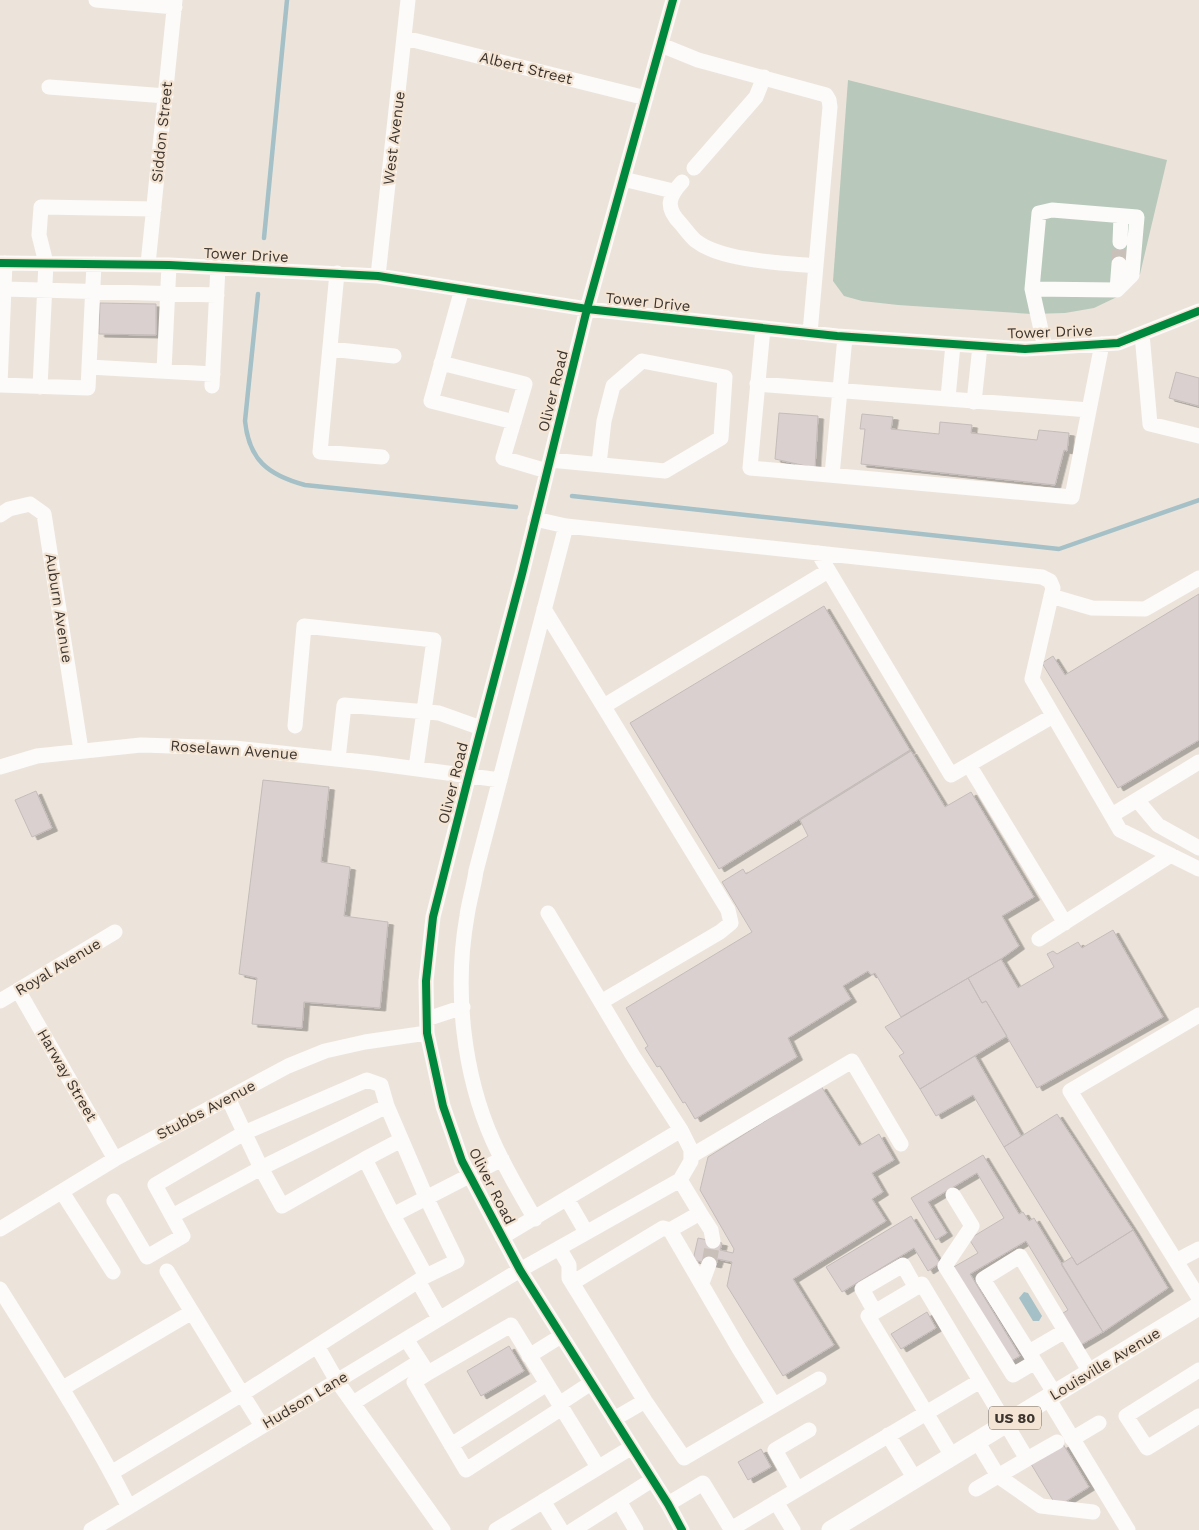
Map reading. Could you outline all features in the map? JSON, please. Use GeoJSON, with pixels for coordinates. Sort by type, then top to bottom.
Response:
{"type":"FeatureCollection","features":[{"type":"Feature","properties":{"kind":"main road","name":"Louisville Avenue"},"geometry":{"type":"LineString","coordinates":[[840,1527],[915,1478],[1199,1306]]}},
{"type":"Feature","properties":{"kind":"street"},"geometry":{"type":"LineString","coordinates":[[96,0],[175,3]]}},
{"type":"Feature","properties":{"kind":"street","name":"West Avenue"},"geometry":{"type":"LineString","coordinates":[[378,276],[408,0]]}},
{"type":"Feature","properties":{"kind":"street","name":"Oliver Road"},"geometry":{"type":"LineString","coordinates":[[673,0],[587,309],[433,917],[426,981],[427,1026],[443,1106],[462,1161],[520,1270],[668,1504],[682,1530]]}},
{"type":"Feature","properties":{"kind":"street","name":"Siddon Street"},"geometry":{"type":"LineString","coordinates":[[148,264],[175,3]]}},
{"type":"Feature","properties":{"kind":"street","name":"Albert Street"},"geometry":{"type":"LineString","coordinates":[[405,38],[646,98]]}},
{"type":"Feature","properties":{"kind":"street"},"geometry":{"type":"LineString","coordinates":[[660,45],[698,60],[826,95],[829,100],[830,108],[810,333]]}},
{"type":"Feature","properties":{"kind":"street"},"geometry":{"type":"LineString","coordinates":[[694,168],[756,97],[764,77]]}},
{"type":"Feature","properties":{"kind":"street"},"geometry":{"type":"LineString","coordinates":[[49,87],[166,96]]}},
{"type":"Feature","properties":{"kind":"street"},"geometry":{"type":"LineString","coordinates":[[623,179],[678,186],[670,198],[670,206],[676,220],[696,242],[718,253],[816,266]]}},
{"type":"Feature","properties":{"kind":"street"},"geometry":{"type":"LineString","coordinates":[[40,387],[46,263],[39,235],[41,207],[154,210]]}},
{"type":"Feature","properties":{"kind":"street"},"geometry":{"type":"LineString","coordinates":[[1032,289],[1117,290],[1132,274],[1136,217],[1052,210],[1039,212],[1032,289],[1045,348]]}},
{"type":"Feature","properties":{"kind":"street"},"geometry":{"type":"LineString","coordinates":[[1120,242],[1121,216]]}},
{"type":"Feature","properties":{"kind":"street"},"geometry":{"type":"LineString","coordinates":[[2,263],[4,289],[0,385],[88,388],[94,264]]}},
{"type":"Feature","properties":{"kind":"street","name":"Tower Drive"},"geometry":{"type":"LineString","coordinates":[[2,263],[148,264],[378,276],[587,309],[810,333],[1025,350],[1118,343],[1199,311]]}},
{"type":"Feature","properties":{"kind":"street"},"geometry":{"type":"LineString","coordinates":[[1117,290],[1119,264]]}},
{"type":"Feature","properties":{"kind":"street"},"geometry":{"type":"LineString","coordinates":[[164,371],[169,265]]}},
{"type":"Feature","properties":{"kind":"street"},"geometry":{"type":"LineString","coordinates":[[89,367],[164,371],[212,380],[218,267]]}},
{"type":"Feature","properties":{"kind":"street"},"geometry":{"type":"LineString","coordinates":[[336,274],[320,452],[382,457]]}},
{"type":"Feature","properties":{"kind":"street"},"geometry":{"type":"LineString","coordinates":[[4,289],[217,295]]}},
{"type":"Feature","properties":{"kind":"street"},"geometry":{"type":"LineString","coordinates":[[462,289],[430,401],[514,422]]}},
{"type":"Feature","properties":{"kind":"street"},"geometry":{"type":"LineString","coordinates":[[1183,317],[1199,324]]}},
{"type":"Feature","properties":{"kind":"street"},"geometry":{"type":"LineString","coordinates":[[763,328],[750,468],[1072,497],[1102,344]]}},
{"type":"Feature","properties":{"kind":"street"},"geometry":{"type":"LineString","coordinates":[[1142,334],[1150,424],[1199,436]]}},
{"type":"Feature","properties":{"kind":"street"},"geometry":{"type":"LineString","coordinates":[[832,475],[845,336]]}},
{"type":"Feature","properties":{"kind":"street"},"geometry":{"type":"LineString","coordinates":[[948,398],[954,344]]}},
{"type":"Feature","properties":{"kind":"street"},"geometry":{"type":"LineString","coordinates":[[974,402],[980,346]]}},
{"type":"Feature","properties":{"kind":"street"},"geometry":{"type":"LineString","coordinates":[[330,349],[394,356]]}},
{"type":"Feature","properties":{"kind":"street"},"geometry":{"type":"LineString","coordinates":[[441,363],[525,384],[504,458],[549,465],[599,464],[665,471],[721,438],[724,377],[642,361],[614,386],[604,421],[599,464]]}},
{"type":"Feature","properties":{"kind":"street"},"geometry":{"type":"LineString","coordinates":[[757,384],[1089,410]]}},
{"type":"Feature","properties":{"kind":"street","name":"Auburn Avenue"},"geometry":{"type":"LineString","coordinates":[[0,514],[9,509],[30,504],[44,514],[81,750]]}},
{"type":"Feature","properties":{"kind":"street"},"geometry":{"type":"LineString","coordinates":[[535,519],[566,526],[1042,578],[1050,581],[1052,588],[1051,596],[1032,679],[1120,830],[1198,867]]}},
{"type":"Feature","properties":{"kind":"street"},"geometry":{"type":"LineString","coordinates":[[535,1219],[502,1160],[473,1084],[464,1041],[462,961],[466,917],[476,871],[566,526]]}},
{"type":"Feature","properties":{"kind":"street"},"geometry":{"type":"LineString","coordinates":[[818,553],[951,776],[1053,716]]}},
{"type":"Feature","properties":{"kind":"street"},"geometry":{"type":"LineString","coordinates":[[604,706],[828,571]]}},
{"type":"Feature","properties":{"kind":"street"},"geometry":{"type":"LineString","coordinates":[[1051,596],[1092,608],[1145,609],[1199,578]]}},
{"type":"Feature","properties":{"kind":"street"},"geometry":{"type":"LineString","coordinates":[[544,609],[728,910],[731,923],[720,932],[601,1002]]}},
{"type":"Feature","properties":{"kind":"street"},"geometry":{"type":"LineString","coordinates":[[295,726],[304,626],[434,640],[416,768]]}},
{"type":"Feature","properties":{"kind":"street"},"geometry":{"type":"LineString","coordinates":[[338,759],[344,706],[439,713],[481,728]]}},
{"type":"Feature","properties":{"kind":"street","name":"Roselawn Avenue"},"geometry":{"type":"LineString","coordinates":[[0,768],[37,756],[81,750],[141,745],[225,747],[416,768],[500,780]]}},
{"type":"Feature","properties":{"kind":"street"},"geometry":{"type":"LineString","coordinates":[[1112,815],[1199,762]]}},
{"type":"Feature","properties":{"kind":"street"},"geometry":{"type":"LineString","coordinates":[[969,765],[1065,923]]}},
{"type":"Feature","properties":{"kind":"street"},"geometry":{"type":"LineString","coordinates":[[1137,800],[1158,825],[1199,848]]}},
{"type":"Feature","properties":{"kind":"street"},"geometry":{"type":"LineString","coordinates":[[1039,939],[1170,855]]}},
{"type":"Feature","properties":{"kind":"street"},"geometry":{"type":"LineString","coordinates":[[548,913],[681,1130],[691,1150],[691,1161],[680,1180],[712,1230],[713,1241]]}},
{"type":"Feature","properties":{"kind":"street","name":"Royal Avenue"},"geometry":{"type":"LineString","coordinates":[[0,1001],[116,932]]}},
{"type":"Feature","properties":{"kind":"street","name":"Harway Street"},"geometry":{"type":"LineString","coordinates":[[18,990],[115,1159]]}},
{"type":"Feature","properties":{"kind":"street","name":"Stubbs Avenue"},"geometry":{"type":"LineString","coordinates":[[0,1229],[115,1159],[288,1066],[325,1051],[427,1026],[463,1007]]}},
{"type":"Feature","properties":{"kind":"street"},"geometry":{"type":"LineString","coordinates":[[1199,1015],[1070,1091],[1199,1298]]}},
{"type":"Feature","properties":{"kind":"street"},"geometry":{"type":"LineString","coordinates":[[691,1156],[852,1061],[901,1144]]}},
{"type":"Feature","properties":{"kind":"street"},"geometry":{"type":"LineString","coordinates":[[111,1472],[242,1394],[422,1279],[457,1261],[401,1140],[387,1106],[381,1085],[367,1080],[244,1133],[155,1185],[183,1236],[147,1257],[114,1201]]}},
{"type":"Feature","properties":{"kind":"street"},"geometry":{"type":"LineString","coordinates":[[228,1098],[261,1168],[282,1206],[401,1140]]}},
{"type":"Feature","properties":{"kind":"street"},"geometry":{"type":"LineString","coordinates":[[172,1216],[261,1168],[387,1106]]}},
{"type":"Feature","properties":{"kind":"street"},"geometry":{"type":"LineString","coordinates":[[502,1237],[681,1130]]}},
{"type":"Feature","properties":{"kind":"street"},"geometry":{"type":"LineString","coordinates":[[365,1159],[439,1318]]}},
{"type":"Feature","properties":{"kind":"street"},"geometry":{"type":"LineString","coordinates":[[392,1215],[502,1160]]}},
{"type":"Feature","properties":{"kind":"street","name":"Hudson Lane"},"geometry":{"type":"LineString","coordinates":[[91,1530],[439,1318],[558,1248],[680,1180]]}},
{"type":"Feature","properties":{"kind":"street"},"geometry":{"type":"LineString","coordinates":[[62,1192],[113,1272]]}},
{"type":"Feature","properties":{"kind":"street"},"geometry":{"type":"LineString","coordinates":[[953,1195],[972,1226],[945,1266],[1013,1374],[1065,1331]]}},
{"type":"Feature","properties":{"kind":"street"},"geometry":{"type":"LineString","coordinates":[[566,1200],[586,1232]]}},
{"type":"Feature","properties":{"kind":"street"},"geometry":{"type":"LineString","coordinates":[[670,1230],[700,1213]]}},
{"type":"Feature","properties":{"kind":"street"},"geometry":{"type":"LineString","coordinates":[[572,1283],[663,1228],[670,1230],[774,1405]]}},
{"type":"Feature","properties":{"kind":"street"},"geometry":{"type":"LineString","coordinates":[[558,1248],[569,1265],[569,1278],[645,1401],[684,1458],[819,1379]]}},
{"type":"Feature","properties":{"kind":"street"},"geometry":{"type":"LineString","coordinates":[[1176,1262],[1199,1249]]}},
{"type":"Feature","properties":{"kind":"street"},"geometry":{"type":"LineString","coordinates":[[1090,1372],[1020,1256],[983,1279],[1032,1357],[1072,1439],[1128,1530]]}},
{"type":"Feature","properties":{"kind":"street"},"geometry":{"type":"LineString","coordinates":[[702,1284],[708,1264]]}},
{"type":"Feature","properties":{"kind":"street"},"geometry":{"type":"LineString","coordinates":[[875,1312],[862,1289],[903,1265],[916,1288]]}},
{"type":"Feature","properties":{"kind":"street"},"geometry":{"type":"LineString","coordinates":[[167,1271],[262,1426]]}},
{"type":"Feature","properties":{"kind":"street"},"geometry":{"type":"LineString","coordinates":[[952,1456],[868,1316],[922,1284],[1027,1459]]}},
{"type":"Feature","properties":{"kind":"street"},"geometry":{"type":"LineString","coordinates":[[0,1289],[63,1388],[129,1507]]}},
{"type":"Feature","properties":{"kind":"street"},"geometry":{"type":"LineString","coordinates":[[63,1388],[192,1312]]}},
{"type":"Feature","properties":{"kind":"street"},"geometry":{"type":"LineString","coordinates":[[353,1403],[511,1325],[598,1467]]}},
{"type":"Feature","properties":{"kind":"street"},"geometry":{"type":"LineString","coordinates":[[529,1356],[561,1336]]}},
{"type":"Feature","properties":{"kind":"street"},"geometry":{"type":"LineString","coordinates":[[406,1339],[424,1367]]}},
{"type":"Feature","properties":{"kind":"street"},"geometry":{"type":"LineString","coordinates":[[317,1346],[337,1381],[443,1530]]}},
{"type":"Feature","properties":{"kind":"street"},"geometry":{"type":"LineString","coordinates":[[424,1367],[414,1382],[466,1470],[592,1383]]}},
{"type":"Feature","properties":{"kind":"street"},"geometry":{"type":"LineString","coordinates":[[1199,1370],[1126,1416],[1147,1448],[1199,1416]]}},
{"type":"Feature","properties":{"kind":"street"},"geometry":{"type":"LineString","coordinates":[[668,1504],[703,1482],[732,1529],[980,1381]]}},
{"type":"Feature","properties":{"kind":"street"},"geometry":{"type":"LineString","coordinates":[[451,1445],[547,1384]]}},
{"type":"Feature","properties":{"kind":"street"},"geometry":{"type":"LineString","coordinates":[[614,1419],[645,1401]]}},
{"type":"Feature","properties":{"kind":"street"},"geometry":{"type":"LineString","coordinates":[[1072,1439],[1099,1424]]}},
{"type":"Feature","properties":{"kind":"street"},"geometry":{"type":"LineString","coordinates":[[797,1490],[775,1450],[809,1430]]}},
{"type":"Feature","properties":{"kind":"street"},"geometry":{"type":"LineString","coordinates":[[888,1435],[915,1478]]}},
{"type":"Feature","properties":{"kind":"street"},"geometry":{"type":"LineString","coordinates":[[977,1441],[998,1476],[1041,1506],[1092,1512]]}},
{"type":"Feature","properties":{"kind":"street"},"geometry":{"type":"LineString","coordinates":[[976,1489],[1057,1442]]}},
{"type":"Feature","properties":{"kind":"street"},"geometry":{"type":"LineString","coordinates":[[496,1530],[632,1447]]}},
{"type":"Feature","properties":{"kind":"street"},"geometry":{"type":"LineString","coordinates":[[573,1530],[652,1480]]}},
{"type":"Feature","properties":{"kind":"street"},"geometry":{"type":"LineString","coordinates":[[543,1501],[561,1530]]}},
{"type":"Feature","properties":{"kind":"street"},"geometry":{"type":"LineString","coordinates":[[619,1501],[636,1530]]}},
{"type":"Feature","properties":{"kind":"street"},"geometry":{"type":"LineString","coordinates":[[776,1502],[793,1530]]}},
{"type":"Feature","properties":{"kind":"green space"},"geometry":{"type":"Polygon","coordinates":[[[848,80],[1167,160],[1140,274],[1119,296],[1094,308],[1065,313],[1032,314],[898,305],[862,301],[844,296],[833,281],[848,80]]]}},
{"type":"Feature","properties":{"kind":"water"},"geometry":{"type":"Polygon","coordinates":[[[1024,1292],[1028,1293],[1042,1316],[1039,1321],[1033,1321],[1019,1298],[1024,1292]]]}},
{"type":"Feature","properties":{"kind":"building"},"geometry":{"type":"Polygon","coordinates":[[[100,303],[156,304],[156,335],[99,334],[100,303]]]}},
{"type":"Feature","properties":{"kind":"building"},"geometry":{"type":"Polygon","coordinates":[[[1176,372],[1199,378],[1199,406],[1169,398],[1176,372]]]}},
{"type":"Feature","properties":{"kind":"building"},"geometry":{"type":"Polygon","coordinates":[[[779,413],[818,416],[815,468],[775,459],[779,413]]]}},
{"type":"Feature","properties":{"kind":"building"},"geometry":{"type":"Polygon","coordinates":[[[862,414],[893,417],[891,429],[939,434],[940,422],[972,425],[971,433],[1037,440],[1039,430],[1069,433],[1067,451],[1064,450],[1055,485],[861,464],[865,429],[860,429],[862,414]]]}},
{"type":"Feature","properties":{"kind":"building"},"geometry":{"type":"Polygon","coordinates":[[[1199,594],[1199,740],[1118,788],[1042,663],[1053,656],[1065,675],[1199,594]]]}},
{"type":"Feature","properties":{"kind":"building"},"geometry":{"type":"Polygon","coordinates":[[[824,606],[910,750],[719,869],[630,723],[824,606]]]}},
{"type":"Feature","properties":{"kind":"building"},"geometry":{"type":"Polygon","coordinates":[[[911,751],[945,807],[971,792],[1034,897],[1002,916],[1019,946],[1001,959],[901,1017],[875,973],[871,975],[868,971],[843,986],[851,999],[788,1038],[797,1057],[695,1119],[660,1066],[657,1067],[645,1048],[648,1046],[626,1008],[752,932],[722,882],[743,869],[746,874],[808,836],[800,820],[911,751]]]}},
{"type":"Feature","properties":{"kind":"building"},"geometry":{"type":"Polygon","coordinates":[[[263,780],[329,787],[321,862],[350,867],[344,916],[388,922],[380,1008],[304,1002],[302,1028],[252,1024],[257,978],[239,974],[263,780]]]}},
{"type":"Feature","properties":{"kind":"building"},"geometry":{"type":"Polygon","coordinates":[[[36,791],[52,828],[32,837],[15,800],[36,791]]]}},
{"type":"Feature","properties":{"kind":"building"},"geometry":{"type":"Polygon","coordinates":[[[1113,930],[1163,1017],[1037,1088],[986,1001],[982,1003],[968,978],[1001,959],[1018,988],[1054,967],[1047,954],[1053,951],[1057,954],[1078,942],[1082,948],[1113,930]]]}},
{"type":"Feature","properties":{"kind":"building"},"geometry":{"type":"Polygon","coordinates":[[[968,978],[982,1003],[986,1001],[1007,1036],[920,1089],[899,1056],[904,1053],[885,1027],[968,978]]]}},
{"type":"Feature","properties":{"kind":"building"},"geometry":{"type":"Polygon","coordinates":[[[975,1056],[1021,1136],[1004,1147],[973,1095],[936,1116],[920,1089],[975,1056]]]}},
{"type":"Feature","properties":{"kind":"building"},"geometry":{"type":"Polygon","coordinates":[[[821,1086],[859,1146],[879,1134],[894,1160],[872,1173],[883,1192],[872,1199],[886,1221],[793,1279],[834,1345],[783,1376],[727,1286],[732,1262],[718,1259],[716,1265],[693,1260],[698,1238],[722,1243],[720,1250],[733,1253],[734,1249],[700,1190],[708,1157],[821,1086]]]}},
{"type":"Feature","properties":{"kind":"building"},"geometry":{"type":"Polygon","coordinates":[[[1057,1114],[1133,1230],[1077,1265],[1004,1147],[1057,1114]]]}},
{"type":"Feature","properties":{"kind":"building"},"geometry":{"type":"Polygon","coordinates":[[[983,1155],[1019,1214],[1023,1212],[1029,1221],[1034,1218],[1103,1332],[1079,1346],[1060,1315],[1068,1310],[1026,1241],[970,1274],[1020,1356],[1009,1362],[952,1268],[978,1253],[969,1239],[1004,1218],[977,1173],[928,1202],[947,1233],[936,1240],[911,1198],[983,1155]]]}},
{"type":"Feature","properties":{"kind":"building"},"geometry":{"type":"Polygon","coordinates":[[[911,1216],[940,1263],[928,1271],[914,1248],[842,1292],[826,1267],[911,1216]]]}},
{"type":"Feature","properties":{"kind":"building"},"geometry":{"type":"Polygon","coordinates":[[[1133,1230],[1168,1288],[1103,1332],[1061,1264],[1072,1257],[1077,1265],[1133,1230]]]}},
{"type":"Feature","properties":{"kind":"building"},"geometry":{"type":"Polygon","coordinates":[[[927,1312],[936,1328],[901,1349],[891,1334],[927,1312]]]}},
{"type":"Feature","properties":{"kind":"building"},"geometry":{"type":"Polygon","coordinates":[[[509,1346],[524,1371],[481,1396],[467,1371],[509,1346]]]}},
{"type":"Feature","properties":{"kind":"building"},"geometry":{"type":"Polygon","coordinates":[[[1063,1444],[1089,1487],[1057,1507],[1031,1464],[1063,1444]]]}},
{"type":"Feature","properties":{"kind":"building"},"geometry":{"type":"Polygon","coordinates":[[[761,1449],[771,1467],[748,1480],[738,1462],[761,1449]]]}},
{"type":"Feature","properties":{"kind":"waterway"},"geometry":{"type":"LineString","coordinates":[[264,238],[287,0]]}},
{"type":"Feature","properties":{"kind":"waterway"},"geometry":{"type":"LineString","coordinates":[[258,294],[245,421],[247,435],[256,456],[271,471],[305,485],[516,507]]}},
{"type":"Feature","properties":{"kind":"waterway"},"geometry":{"type":"LineString","coordinates":[[572,496],[1059,549],[1199,500]]}},
{"type":"Feature","properties":{"kind":"tunnel"},"geometry":{"type":"LineString","coordinates":[[1119,264],[1120,242]]}},
{"type":"Feature","properties":{"kind":"tunnel"},"geometry":{"type":"LineString","coordinates":[[709,1264],[713,1241]]}},
{"type":"Feature","properties":{"kind":"cycle path"},"geometry":{"type":"LineString","coordinates":[[673,0],[587,309],[522,574],[433,917],[426,981],[427,1033],[443,1106],[462,1161],[520,1270],[668,1504],[682,1530]]}},
{"type":"Feature","properties":{"kind":"cycle path"},"geometry":{"type":"LineString","coordinates":[[0,263],[169,265],[378,276],[587,309],[837,336],[1025,349],[1118,343],[1199,311]]}}]}
